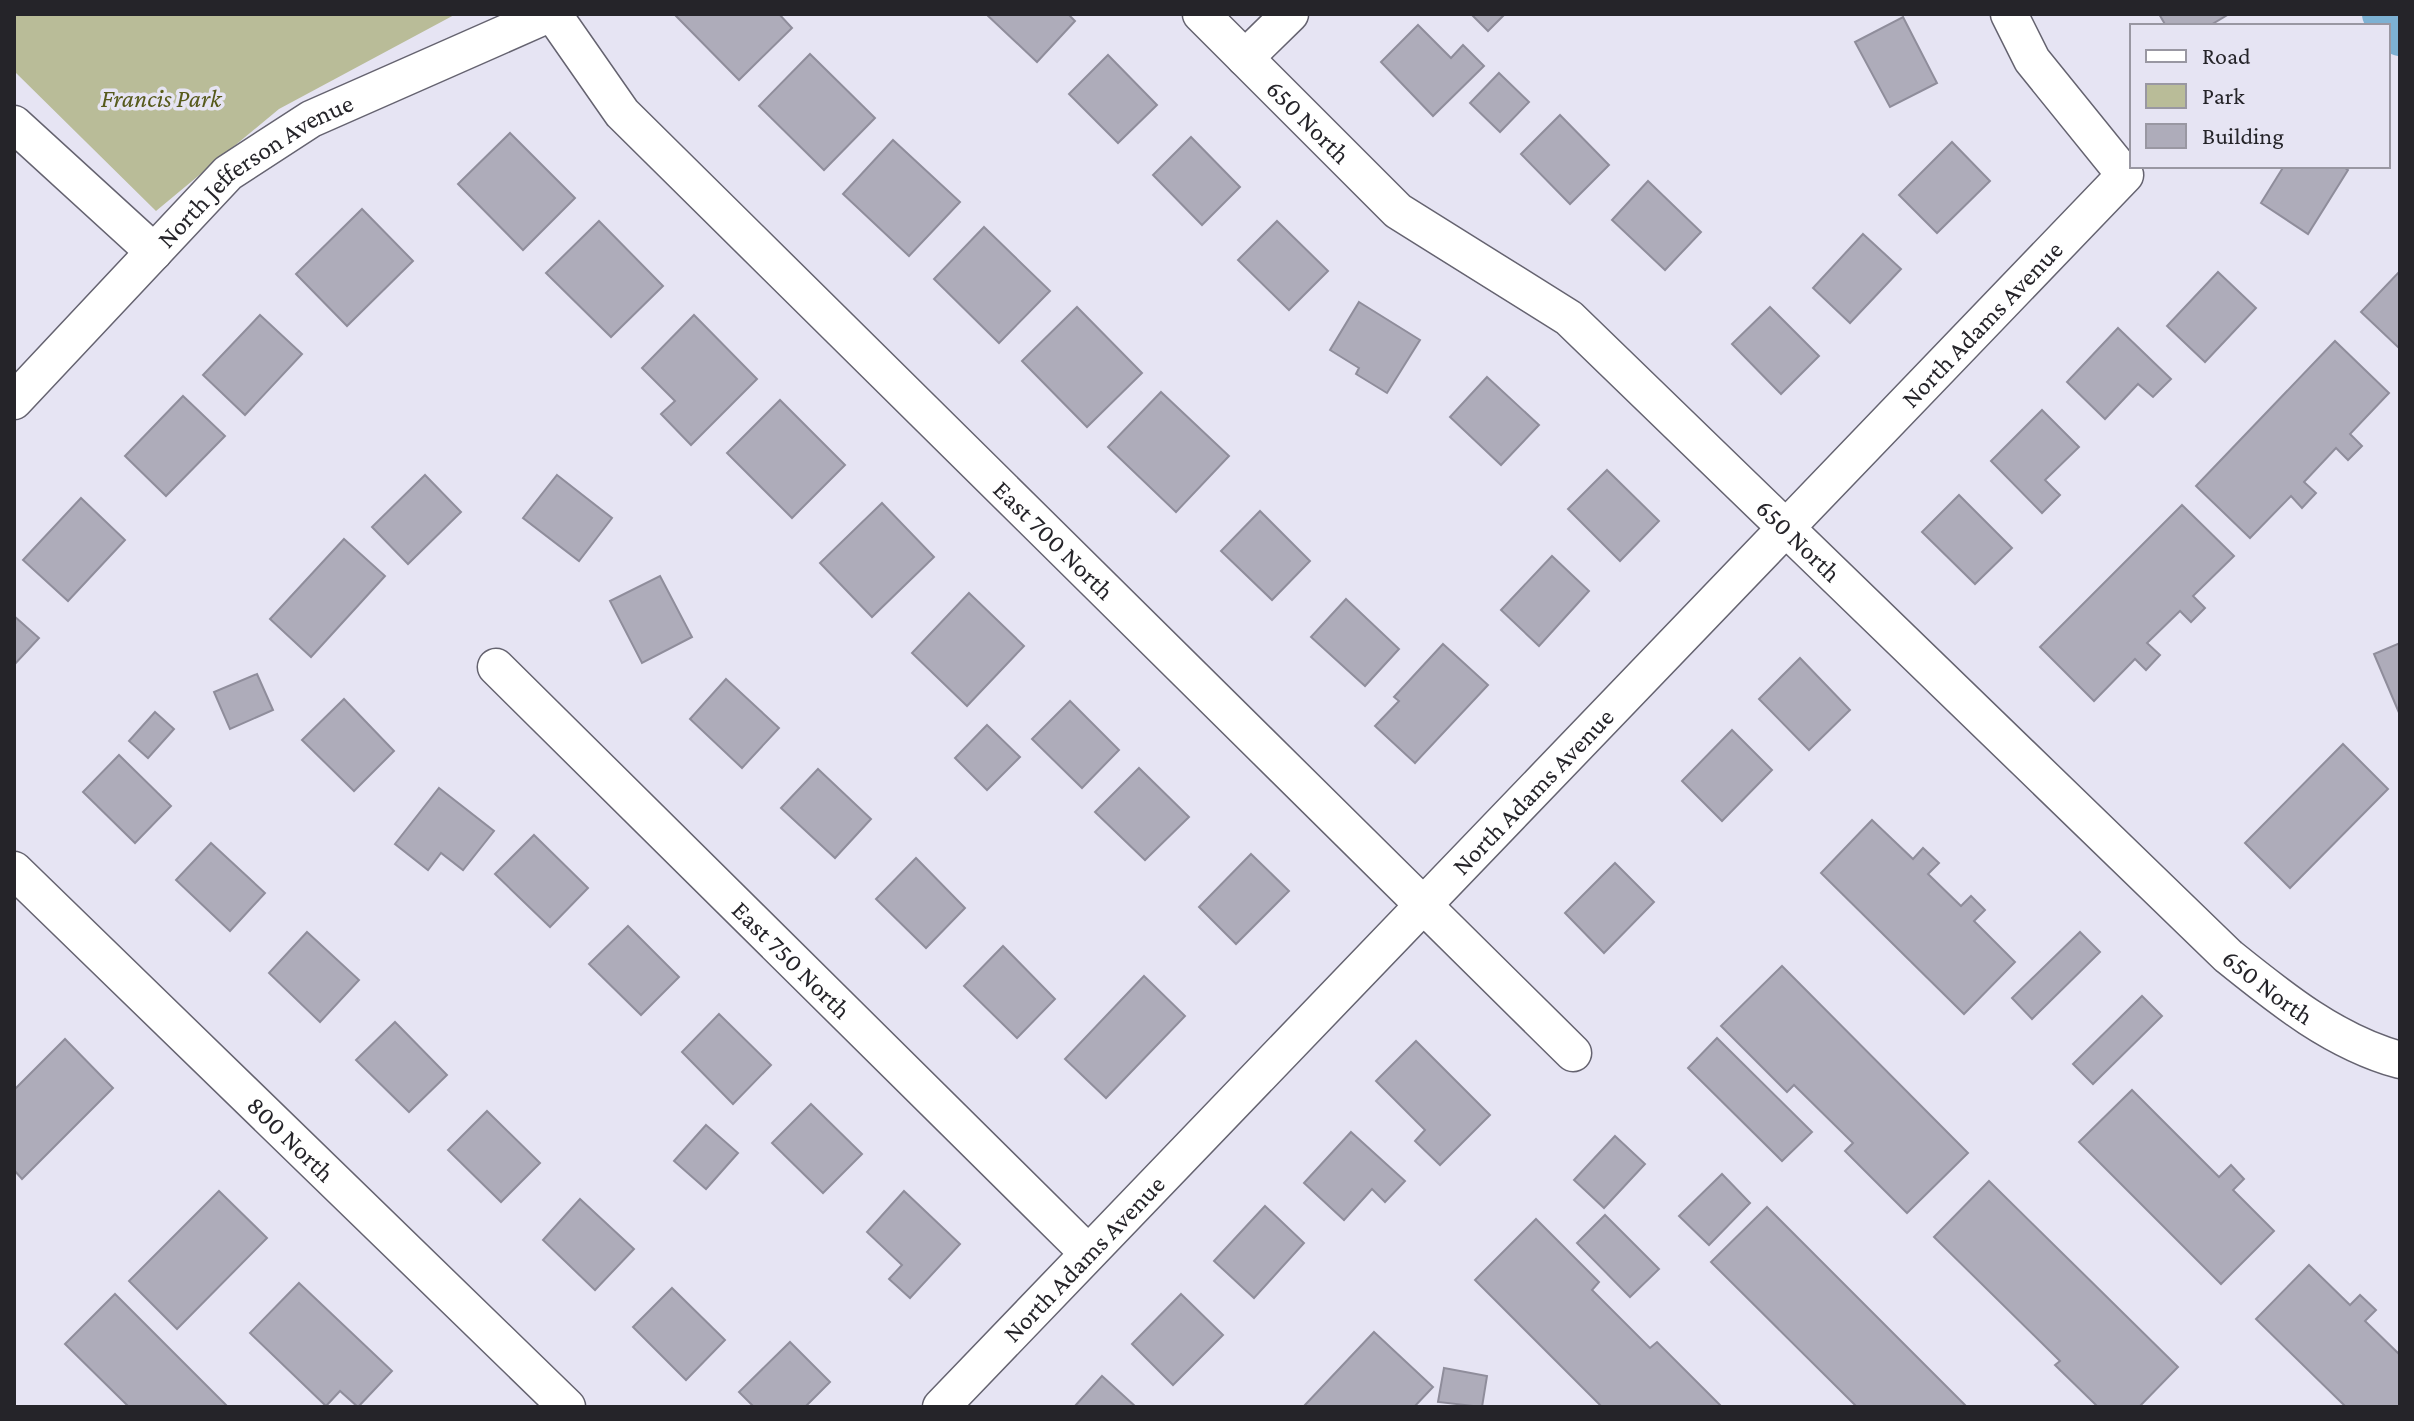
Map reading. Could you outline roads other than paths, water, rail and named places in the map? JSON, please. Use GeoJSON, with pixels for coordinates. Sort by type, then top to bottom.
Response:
{"type":"FeatureCollection","features":[{"type":"Feature","properties":{"kind":"street","name":"North Jefferson Avenue"},"geometry":{"type":"LineString","coordinates":[[14,401],[228,173],[311,119],[551,14]]}},
{"type":"Feature","properties":{"kind":"street","name":"East 700 North"},"geometry":{"type":"LineString","coordinates":[[551,14],[622,113],[1573,1053]]}},
{"type":"Feature","properties":{"kind":"street","name":"650 North"},"geometry":{"type":"LineString","coordinates":[[1201,14],[1398,211],[1569,318],[2228,956],[2296,1010],[2374,1053],[2400,1060]]}},
{"type":"Feature","properties":{"kind":"street"},"geometry":{"type":"LineString","coordinates":[[1245,58],[1290,14]]}},
{"type":"Feature","properties":{"kind":"street","name":"North Adams Avenue"},"geometry":{"type":"LineString","coordinates":[[941,1407],[2125,175],[2032,60],[2009,14]]}},
{"type":"Feature","properties":{"kind":"street"},"geometry":{"type":"LineString","coordinates":[[14,124],[154,252]]}},
{"type":"Feature","properties":{"kind":"street","name":"East 750 North"},"geometry":{"type":"LineString","coordinates":[[496,667],[1088,1253]]}},
{"type":"Feature","properties":{"kind":"street","name":"800 North"},"geometry":{"type":"LineString","coordinates":[[14,870],[567,1407]]}},
{"type":"Feature","properties":{"kind":"waterway"},"geometry":{"type":"LineString","coordinates":[[2383,14],[2400,35]]}},
{"type":"Feature","properties":{"kind":"park label","name":"Francis Park"},"geometry":{"type":"Point","coordinates":[161,98]}}]}
